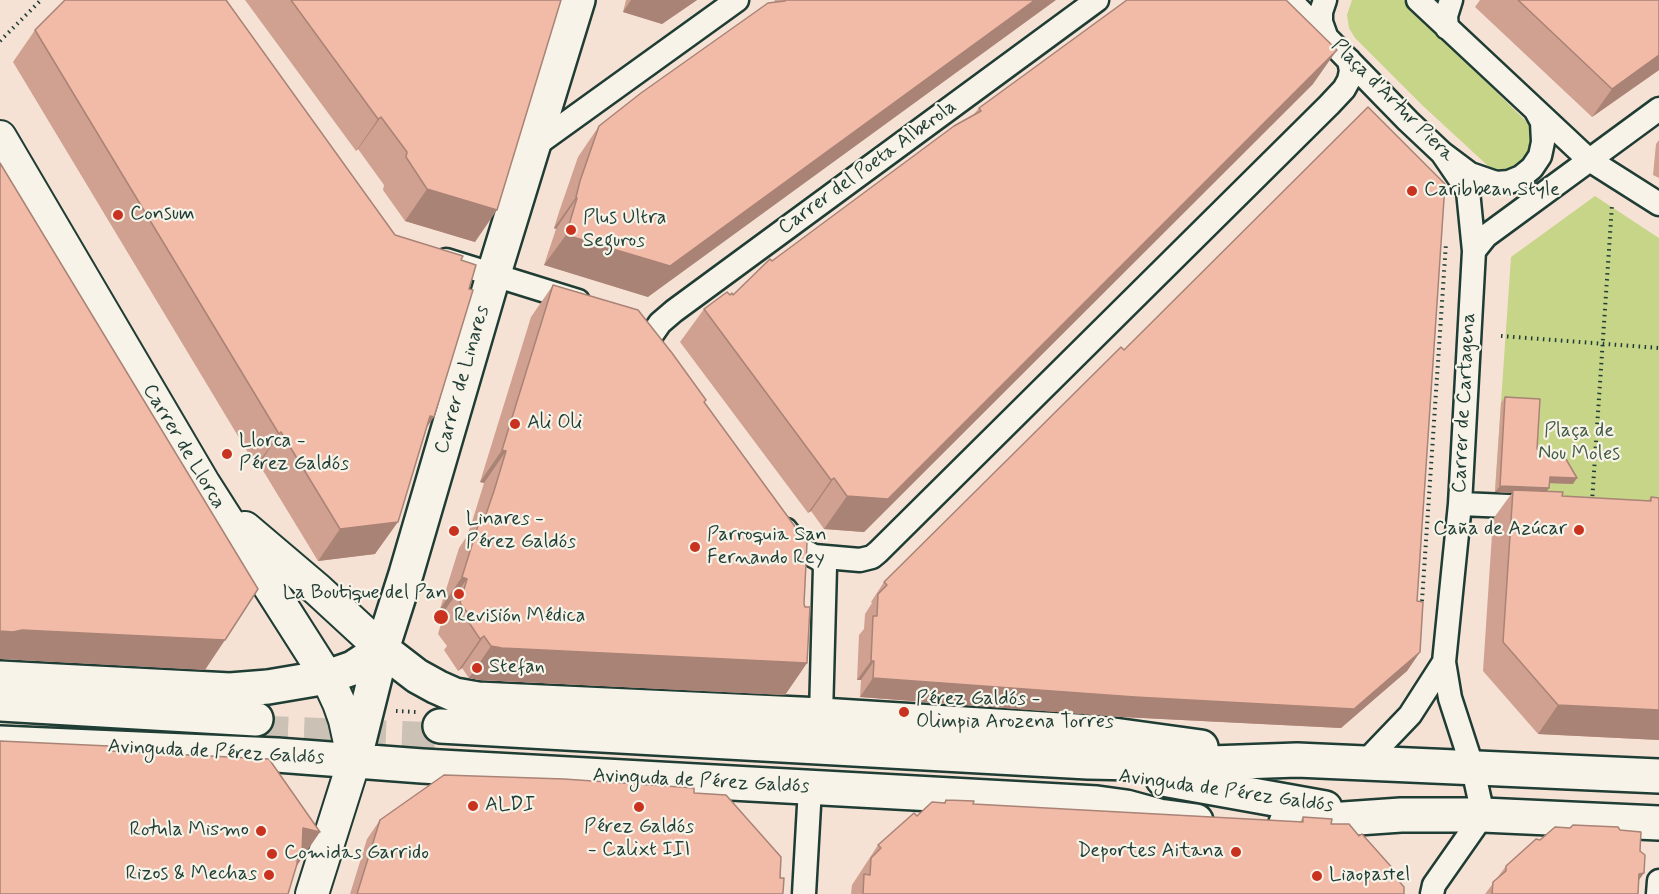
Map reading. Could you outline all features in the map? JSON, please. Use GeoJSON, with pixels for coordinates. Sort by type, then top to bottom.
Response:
{"type":"FeatureCollection","features":[{"type":"Feature","properties":{"kind":"main road","name":"Carrer de Linares"},"geometry":{"type":"LineString","coordinates":[[354,761],[382,649],[578,0]]}},
{"type":"Feature","properties":{"kind":"main road","name":"Carrer de Llorca"},"geometry":{"type":"LineString","coordinates":[[0,137],[204,484],[327,677],[345,720],[354,761]]}},
{"type":"Feature","properties":{"kind":"main road"},"geometry":{"type":"LineString","coordinates":[[0,678],[230,690],[268,687],[327,677],[352,668],[382,649],[318,590],[272,553],[204,484]]}},
{"type":"Feature","properties":{"kind":"main road","name":"Avinguda de Pérez Galdós"},"geometry":{"type":"LineString","coordinates":[[382,649],[417,676],[437,687],[455,695],[478,699],[821,715],[1092,732],[1297,760]]}},
{"type":"Feature","properties":{"kind":"main road","name":"Avinguda de Pérez Galdós"},"geometry":{"type":"LineString","coordinates":[[0,704],[256,726],[0,718]]}},
{"type":"Feature","properties":{"kind":"main road","name":"Avinguda de Pérez Galdós"},"geometry":{"type":"LineString","coordinates":[[1401,815],[1317,807],[1201,786],[1132,777],[439,732],[1088,762],[1183,764],[1297,760],[1659,776]]}},
{"type":"Feature","properties":{"kind":"main road","name":"Avinguda de Pérez Galdós"},"geometry":{"type":"LineString","coordinates":[[0,743],[277,755],[1097,803],[1188,821],[1220,823]]}},
{"type":"Feature","properties":{"kind":"main road"},"geometry":{"type":"LineString","coordinates":[[312,894],[354,761]]}},
{"type":"Feature","properties":{"kind":"main road","name":"Avinguda de Pérez Galdós"},"geometry":{"type":"LineString","coordinates":[[1253,824],[1401,815],[1483,815],[1659,823]]}},
{"type":"Feature","properties":{"kind":"street"},"geometry":{"type":"LineString","coordinates":[[533,147],[736,0]]}},
{"type":"Feature","properties":{"kind":"street","name":"Carrer del Poeta Alberola"},"geometry":{"type":"LineString","coordinates":[[635,322],[655,352],[651,336],[660,323],[674,311],[1097,0]]}},
{"type":"Feature","properties":{"kind":"street","name":"Plaça d'Artur Piera"},"geometry":{"type":"LineString","coordinates":[[1290,0],[1442,153],[1470,174],[1496,183],[1509,182],[1526,172],[1540,156],[1544,133],[1542,122],[1536,111]]}},
{"type":"Feature","properties":{"kind":"street","name":"Plaça d'Artur Piera"},"geometry":{"type":"LineString","coordinates":[[1325,0],[1321,12],[1326,36]]}},
{"type":"Feature","properties":{"kind":"street"},"geometry":{"type":"LineString","coordinates":[[1418,0],[1588,159],[1659,204]]}},
{"type":"Feature","properties":{"kind":"street"},"geometry":{"type":"LineString","coordinates":[[1447,28],[1446,16],[1451,0]]}},
{"type":"Feature","properties":{"kind":"street"},"geometry":{"type":"LineString","coordinates":[[814,556],[860,560],[872,557],[878,552],[1329,105],[1349,80],[1351,71],[1349,60]]}},
{"type":"Feature","properties":{"kind":"street"},"geometry":{"type":"LineString","coordinates":[[1474,251],[1486,236],[1659,109]]}},
{"type":"Feature","properties":{"kind":"street","name":"Carrer de Cartagena"},"geometry":{"type":"LineString","coordinates":[[1442,153],[1468,191],[1474,251],[1460,504],[1444,662]]}},
{"type":"Feature","properties":{"kind":"street"},"geometry":{"type":"LineString","coordinates":[[421,253],[494,273],[603,309]]}},
{"type":"Feature","properties":{"kind":"street"},"geometry":{"type":"LineString","coordinates":[[1460,504],[1592,509]]}},
{"type":"Feature","properties":{"kind":"street"},"geometry":{"type":"LineString","coordinates":[[774,513],[801,549],[821,560],[826,573],[821,715]]}},
{"type":"Feature","properties":{"kind":"street"},"geometry":{"type":"LineString","coordinates":[[1364,763],[1415,709],[1444,662]]}},
{"type":"Feature","properties":{"kind":"street"},"geometry":{"type":"LineString","coordinates":[[1432,894],[1434,885],[1483,815],[1473,769],[1450,698],[1444,662]]}},
{"type":"Feature","properties":{"kind":"street"},"geometry":{"type":"LineString","coordinates":[[804,894],[810,788]]}},
{"type":"Feature","properties":{"kind":"street"},"geometry":{"type":"LineString","coordinates":[[1658,894],[1659,881]]}},
{"type":"Feature","properties":{"kind":"path"},"geometry":{"type":"LineString","coordinates":[[0,40],[41,0]]}},
{"type":"Feature","properties":{"kind":"path"},"geometry":{"type":"LineString","coordinates":[[1592,509],[1612,199]]}},
{"type":"Feature","properties":{"kind":"path"},"geometry":{"type":"LineString","coordinates":[[1422,610],[1446,237]]}},
{"type":"Feature","properties":{"kind":"path"},"geometry":{"type":"LineString","coordinates":[[1501,336],[1659,348]]}},
{"type":"Feature","properties":{"kind":"green space"},"geometry":{"type":"Polygon","coordinates":[[[1352,0],[1403,0],[1530,125],[1533,132],[1531,155],[1513,170],[1496,170],[1487,165],[1422,105],[1355,38],[1349,28],[1347,15],[1352,0]]]}},
{"type":"Feature","properties":{"kind":"green space","name":"Plaça de Nou Moles"},"geometry":{"type":"Polygon","coordinates":[[[1595,196],[1659,238],[1659,527],[1493,518],[1511,257],[1595,196]]]}},
{"type":"Feature","properties":{"kind":"building"},"geometry":{"type":"Polygon","coordinates":[[[65,0],[226,0],[395,235],[463,256],[461,260],[476,265],[469,289],[473,290],[434,417],[430,416],[398,522],[340,529],[281,432],[279,434],[35,30],[65,0]]]}},
{"type":"Feature","properties":{"kind":"building"},"geometry":{"type":"Polygon","coordinates":[[[291,0],[561,0],[497,210],[427,189],[406,157],[407,152],[381,117],[378,119],[291,0]]]}},
{"type":"Feature","properties":{"kind":"building"},"geometry":{"type":"Polygon","coordinates":[[[785,0],[1035,0],[670,266],[566,235],[580,181],[599,126],[641,93],[768,3],[785,0]]]}},
{"type":"Feature","properties":{"kind":"building"},"geometry":{"type":"Polygon","coordinates":[[[1127,0],[1286,0],[1337,50],[888,499],[847,496],[834,478],[831,480],[704,309],[727,292],[733,295],[770,259],[772,261],[954,126],[981,111],[979,108],[1127,0]]]}},
{"type":"Feature","properties":{"kind":"building"},"geometry":{"type":"Polygon","coordinates":[[[1518,0],[1659,0],[1659,55],[1612,89],[1518,0]]]}},
{"type":"Feature","properties":{"kind":"building"},"geometry":{"type":"Polygon","coordinates":[[[1368,107],[1445,184],[1417,601],[1423,602],[1420,652],[1354,709],[1135,697],[873,678],[874,661],[871,661],[873,616],[877,616],[878,594],[887,585],[884,582],[1121,347],[1124,350],[1368,107]]]}},
{"type":"Feature","properties":{"kind":"building"},"geometry":{"type":"Polygon","coordinates":[[[0,163],[258,589],[225,640],[22,630],[0,631],[0,163]]]}},
{"type":"Feature","properties":{"kind":"building"},"geometry":{"type":"Polygon","coordinates":[[[553,285],[638,310],[672,353],[706,400],[704,402],[807,543],[804,604],[805,607],[810,607],[807,663],[502,648],[491,646],[484,636],[480,639],[466,618],[470,616],[460,603],[467,579],[462,577],[481,516],[485,517],[494,491],[506,451],[502,450],[553,285]]]}},
{"type":"Feature","properties":{"kind":"building"},"geometry":{"type":"Polygon","coordinates":[[[1505,397],[1540,399],[1537,449],[1563,454],[1577,478],[1550,477],[1549,488],[1500,486],[1505,397]]]}},
{"type":"Feature","properties":{"kind":"building"},"geometry":{"type":"Polygon","coordinates":[[[1513,490],[1563,492],[1562,496],[1651,501],[1651,497],[1659,498],[1659,710],[1558,705],[1503,642],[1513,490]]]}},
{"type":"Feature","properties":{"kind":"building"},"geometry":{"type":"Polygon","coordinates":[[[0,741],[109,746],[111,751],[269,759],[320,832],[303,828],[302,852],[298,852],[297,864],[288,894],[0,894],[0,741]]]}},
{"type":"Feature","properties":{"kind":"building"},"geometry":{"type":"Polygon","coordinates":[[[444,775],[564,779],[680,787],[694,788],[694,793],[726,795],[781,857],[780,878],[784,878],[783,893],[357,894],[380,820],[444,775]]]}},
{"type":"Feature","properties":{"kind":"building"},"geometry":{"type":"Polygon","coordinates":[[[946,800],[974,801],[973,804],[1303,822],[1303,817],[1332,819],[1331,824],[1349,824],[1359,836],[1362,834],[1395,871],[1392,873],[1404,887],[1404,894],[863,894],[864,874],[870,875],[871,858],[881,848],[878,845],[914,813],[917,816],[932,802],[945,803],[946,800]]]}},
{"type":"Feature","properties":{"kind":"building"},"geometry":{"type":"Polygon","coordinates":[[[1573,825],[1618,827],[1620,830],[1641,832],[1640,851],[1645,855],[1644,873],[1639,874],[1638,894],[1492,894],[1493,882],[1506,871],[1506,866],[1536,839],[1540,840],[1555,827],[1570,828],[1573,825]]]}},
{"type":"Feature","properties":{"kind":"tunnel"},"geometry":{"type":"LineString","coordinates":[[255,732],[439,739]]}},
{"type":"Feature","properties":{"kind":"place","name":"Caribbean Style"},"geometry":{"type":"Point","coordinates":[1412,191]}},
{"type":"Feature","properties":{"kind":"place","name":"Consum"},"geometry":{"type":"Point","coordinates":[118,215]}},
{"type":"Feature","properties":{"kind":"place","name":"Plus Ultra Seguros"},"geometry":{"type":"Point","coordinates":[571,230]}},
{"type":"Feature","properties":{"kind":"place","name":"Ali Oli"},"geometry":{"type":"Point","coordinates":[515,424]}},
{"type":"Feature","properties":{"kind":"place","name":"Llorca - Pérez Galdós"},"geometry":{"type":"Point","coordinates":[227,454]}},
{"type":"Feature","properties":{"kind":"place","name":"Caña de Azúcar"},"geometry":{"type":"Point","coordinates":[1579,530]}},
{"type":"Feature","properties":{"kind":"place","name":"Linares - Pérez Galdós"},"geometry":{"type":"Point","coordinates":[454,531]}},
{"type":"Feature","properties":{"kind":"place","name":"Parroquia San Fernando Rey"},"geometry":{"type":"Point","coordinates":[695,547]}},
{"type":"Feature","properties":{"kind":"place","name":"La Boutique del Pan"},"geometry":{"type":"Point","coordinates":[459,594]}},
{"type":"Feature","properties":{"kind":"place","name":"Revisión Médica"},"geometry":{"type":"Point","coordinates":[441,617]}},
{"type":"Feature","properties":{"kind":"place","name":"Stefan"},"geometry":{"type":"Point","coordinates":[477,668]}},
{"type":"Feature","properties":{"kind":"place","name":"Pérez Galdós - Olimpia Arozena Torres"},"geometry":{"type":"Point","coordinates":[904,712]}},
{"type":"Feature","properties":{"kind":"place","name":"ALDI"},"geometry":{"type":"Point","coordinates":[473,806]}},
{"type":"Feature","properties":{"kind":"place","name":"Pérez Galdós - Calixt III"},"geometry":{"type":"Point","coordinates":[639,807]}},
{"type":"Feature","properties":{"kind":"place","name":"Rotula Mismo"},"geometry":{"type":"Point","coordinates":[261,831]}},
{"type":"Feature","properties":{"kind":"place","name":"Deportes Aitana"},"geometry":{"type":"Point","coordinates":[1236,852]}},
{"type":"Feature","properties":{"kind":"place","name":"Comidas Garrido"},"geometry":{"type":"Point","coordinates":[272,854]}},
{"type":"Feature","properties":{"kind":"place","name":"Rizos & Mechas"},"geometry":{"type":"Point","coordinates":[269,875]}},
{"type":"Feature","properties":{"kind":"place","name":"Liaopastel"},"geometry":{"type":"Point","coordinates":[1317,876]}}]}
